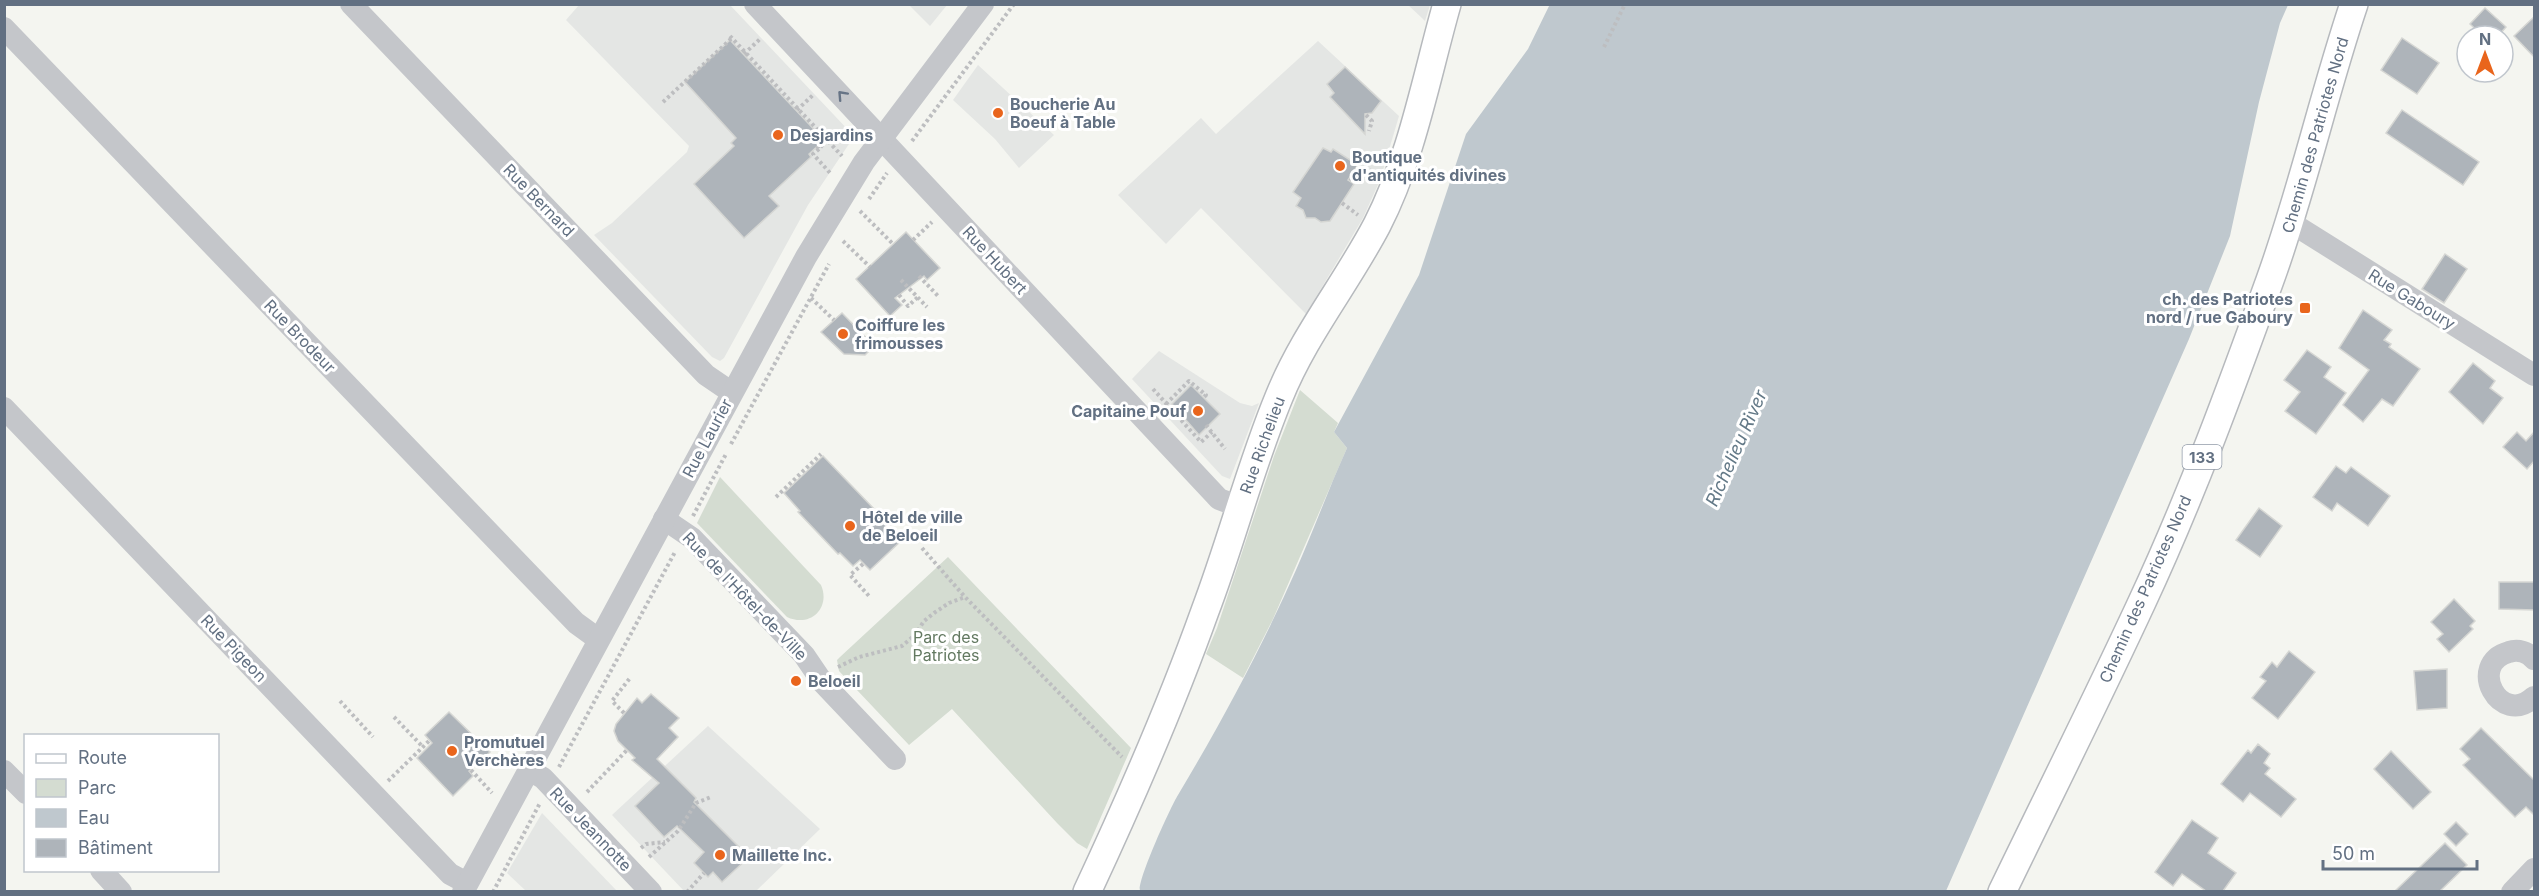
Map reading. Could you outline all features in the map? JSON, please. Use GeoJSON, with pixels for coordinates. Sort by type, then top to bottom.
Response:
{"type":"FeatureCollection","features":[{"type":"Feature","properties":{"kind":"main road","name":"Rue Richelieu"},"geometry":{"type":"LineString","coordinates":[[1087,891],[1142,766],[1206,610],[1272,414],[1290,371],[1362,251],[1386,205],[1407,146],[1447,4]]}},
{"type":"Feature","properties":{"kind":"main road","name":"Chemin des Patriotes Nord"},"geometry":{"type":"LineString","coordinates":[[2002,891],[2143,600],[2231,385],[2290,222],[2326,88],[2354,4]]}},
{"type":"Feature","properties":{"kind":"street","name":"Rue Bernard"},"geometry":{"type":"LineString","coordinates":[[351,4],[706,375],[731,392]]}},
{"type":"Feature","properties":{"kind":"street","name":"Rue Hubert"},"geometry":{"type":"LineString","coordinates":[[755,4],[1219,499],[1240,507]]}},
{"type":"Feature","properties":{"kind":"street","name":"Rue Laurier"},"geometry":{"type":"LineString","coordinates":[[465,887],[731,392],[816,240],[864,162],[983,4]]}},
{"type":"Feature","properties":{"kind":"street","name":"Rue Brodeur"},"geometry":{"type":"LineString","coordinates":[[4,28],[576,623],[598,639]]}},
{"type":"Feature","properties":{"kind":"street","name":"Rue Gaboury"},"geometry":{"type":"LineString","coordinates":[[2290,222],[2535,375]]}},
{"type":"Feature","properties":{"kind":"street","name":"Rue Pigeon"},"geometry":{"type":"LineString","coordinates":[[4,408],[465,887]]}},
{"type":"Feature","properties":{"kind":"street","name":"Rue de l'Hôtel-de-Ville"},"geometry":{"type":"LineString","coordinates":[[664,519],[692,538],[804,655],[818,675],[895,759]]}},
{"type":"Feature","properties":{"kind":"street"},"geometry":{"type":"LineString","coordinates":[[2533,705],[2504,703],[2491,691],[2489,673],[2491,665],[2504,653],[2522,651],[2535,659]]}},
{"type":"Feature","properties":{"kind":"street","name":"Rue Jeannotte"},"geometry":{"type":"LineString","coordinates":[[529,770],[543,778],[651,891]]}},
{"type":"Feature","properties":{"kind":"street"},"geometry":{"type":"LineString","coordinates":[[4,771],[24,791]]}},
{"type":"Feature","properties":{"kind":"street"},"geometry":{"type":"LineString","coordinates":[[2512,891],[2535,869]]}},
{"type":"Feature","properties":{"kind":"street"},"geometry":{"type":"LineString","coordinates":[[103,872],[121,891]]}},
{"type":"Feature","properties":{"kind":"path"},"geometry":{"type":"LineString","coordinates":[[914,139],[1014,4]]}},
{"type":"Feature","properties":{"kind":"path"},"geometry":{"type":"LineString","coordinates":[[1604,47],[1623,5]]}},
{"type":"Feature","properties":{"kind":"path"},"geometry":{"type":"LineString","coordinates":[[745,53],[762,36]]}},
{"type":"Feature","properties":{"kind":"path"},"geometry":{"type":"LineString","coordinates":[[663,102],[731,37],[843,157]]}},
{"type":"Feature","properties":{"kind":"path"},"geometry":{"type":"LineString","coordinates":[[798,110],[816,92]]}},
{"type":"Feature","properties":{"kind":"path"},"geometry":{"type":"LineString","coordinates":[[1365,115],[1372,121],[1369,132]]}},
{"type":"Feature","properties":{"kind":"path"},"geometry":{"type":"LineString","coordinates":[[827,140],[813,154],[831,174]]}},
{"type":"Feature","properties":{"kind":"path"},"geometry":{"type":"LineString","coordinates":[[1350,177],[1353,181],[1359,180],[1372,170]]}},
{"type":"Feature","properties":{"kind":"path"},"geometry":{"type":"LineString","coordinates":[[885,176],[859,213],[893,244]]}},
{"type":"Feature","properties":{"kind":"path"},"geometry":{"type":"LineString","coordinates":[[1342,203],[1365,220]]}},
{"type":"Feature","properties":{"kind":"path"},"geometry":{"type":"LineString","coordinates":[[913,240],[935,219]]}},
{"type":"Feature","properties":{"kind":"path"},"geometry":{"type":"LineString","coordinates":[[837,250],[848,232]]}},
{"type":"Feature","properties":{"kind":"path"},"geometry":{"type":"LineString","coordinates":[[843,241],[870,267]]}},
{"type":"Feature","properties":{"kind":"path","name":"Rue Laurier"},"geometry":{"type":"LineString","coordinates":[[733,443],[832,259]]}},
{"type":"Feature","properties":{"kind":"path"},"geometry":{"type":"LineString","coordinates":[[919,276],[939,297]]}},
{"type":"Feature","properties":{"kind":"path"},"geometry":{"type":"LineString","coordinates":[[901,279],[927,307]]}},
{"type":"Feature","properties":{"kind":"path"},"geometry":{"type":"LineString","coordinates":[[899,295],[908,306],[918,297]]}},
{"type":"Feature","properties":{"kind":"path"},"geometry":{"type":"LineString","coordinates":[[811,298],[834,320]]}},
{"type":"Feature","properties":{"kind":"path"},"geometry":{"type":"LineString","coordinates":[[1166,404],[1189,381],[1206,394],[1204,397]]}},
{"type":"Feature","properties":{"kind":"path"},"geometry":{"type":"LineString","coordinates":[[1153,389],[1201,442],[1212,432]]}},
{"type":"Feature","properties":{"kind":"path"},"geometry":{"type":"LineString","coordinates":[[1206,425],[1225,449]]}},
{"type":"Feature","properties":{"kind":"path"},"geometry":{"type":"LineString","coordinates":[[776,497],[821,454]]}},
{"type":"Feature","properties":{"kind":"path","name":"Rue Laurier"},"geometry":{"type":"LineString","coordinates":[[693,516],[714,476]]}},
{"type":"Feature","properties":{"kind":"path"},"geometry":{"type":"LineString","coordinates":[[563,759],[677,547]]}},
{"type":"Feature","properties":{"kind":"path"},"geometry":{"type":"LineString","coordinates":[[922,548],[965,597],[1122,757],[1142,766]]}},
{"type":"Feature","properties":{"kind":"path"},"geometry":{"type":"LineString","coordinates":[[863,564],[850,575],[869,596]]}},
{"type":"Feature","properties":{"kind":"path"},"geometry":{"type":"LineString","coordinates":[[818,675],[859,657],[902,646],[915,635],[929,617],[949,603],[965,597]]}},
{"type":"Feature","properties":{"kind":"path"},"geometry":{"type":"LineString","coordinates":[[624,713],[612,700],[630,678]]}},
{"type":"Feature","properties":{"kind":"path"},"geometry":{"type":"LineString","coordinates":[[340,700],[373,737]]}},
{"type":"Feature","properties":{"kind":"path"},"geometry":{"type":"LineString","coordinates":[[394,717],[423,747]]}},
{"type":"Feature","properties":{"kind":"path"},"geometry":{"type":"LineString","coordinates":[[385,784],[430,740]]}},
{"type":"Feature","properties":{"kind":"path"},"geometry":{"type":"LineString","coordinates":[[587,792],[627,750]]}},
{"type":"Feature","properties":{"kind":"path"},"geometry":{"type":"LineString","coordinates":[[471,770],[493,793]]}},
{"type":"Feature","properties":{"kind":"path"},"geometry":{"type":"LineString","coordinates":[[649,857],[666,842],[696,803],[711,797]]}},
{"type":"Feature","properties":{"kind":"path"},"geometry":{"type":"LineString","coordinates":[[493,891],[534,814]]}},
{"type":"Feature","properties":{"kind":"path"},"geometry":{"type":"LineString","coordinates":[[641,848],[646,844],[666,842]]}},
{"type":"Feature","properties":{"kind":"path"},"geometry":{"type":"LineString","coordinates":[[687,891],[704,873]]}},
{"type":"Feature","properties":{"kind":"shaded area"},"geometry":{"type":"Polygon","coordinates":[[[579,5],[730,5],[851,133],[851,141],[808,205],[724,358],[720,361],[712,357],[594,235],[612,223],[687,152],[689,146],[566,20],[579,5]]]}},
{"type":"Feature","properties":{"kind":"shaded area"},"geometry":{"type":"Polygon","coordinates":[[[909,5],[947,5],[930,26],[909,5]]]}},
{"type":"Feature","properties":{"kind":"shaded area"},"geometry":{"type":"Polygon","coordinates":[[[1408,5],[1430,5],[1425,21],[1422,18],[1408,5]]]}},
{"type":"Feature","properties":{"kind":"shaded area"},"geometry":{"type":"Polygon","coordinates":[[[1318,41],[1399,116],[1380,180],[1363,218],[1306,314],[1201,208],[1166,244],[1118,195],[1201,118],[1216,134],[1318,41]]]}},
{"type":"Feature","properties":{"kind":"shaded area"},"geometry":{"type":"Polygon","coordinates":[[[978,65],[1054,135],[1019,168],[995,139],[953,100],[978,65]]]}},
{"type":"Feature","properties":{"kind":"shaded area"},"geometry":{"type":"Polygon","coordinates":[[[1159,351],[1240,403],[1252,406],[1259,403],[1230,479],[1222,476],[1132,379],[1159,351]]]}},
{"type":"Feature","properties":{"kind":"shaded area"},"geometry":{"type":"Polygon","coordinates":[[[708,726],[820,829],[756,891],[684,891],[612,815],[708,726]]]}},
{"type":"Feature","properties":{"kind":"shaded area"},"geometry":{"type":"Polygon","coordinates":[[[542,813],[617,891],[526,891],[507,873],[542,813]]]}},
{"type":"Feature","properties":{"kind":"green space"},"geometry":{"type":"Polygon","coordinates":[[[1300,390],[1338,423],[1334,432],[1347,448],[1273,619],[1243,678],[1206,654],[1217,628],[1274,456],[1300,390]]]}},
{"type":"Feature","properties":{"kind":"green space"},"geometry":{"type":"Polygon","coordinates":[[[720,477],[821,585],[823,601],[821,608],[811,618],[795,620],[787,617],[697,523],[720,477]]]}},
{"type":"Feature","properties":{"kind":"green space","name":"Parc des Patriotes"},"geometry":{"type":"Polygon","coordinates":[[[948,557],[1131,748],[1087,849],[1077,843],[1057,823],[952,709],[909,745],[839,671],[837,660],[948,557]]]}},
{"type":"Feature","properties":{"kind":"water","name":"Richelieu River"},"geometry":{"type":"Polygon","coordinates":[[[1550,4],[2288,5],[2280,23],[2259,102],[2230,236],[2189,339],[1946,891],[1140,891],[1149,860],[1168,814],[1255,656],[1303,555],[1347,448],[1334,432],[1419,275],[1466,134],[1528,49],[1550,4]]]}},
{"type":"Feature","properties":{"kind":"building"},"geometry":{"type":"Polygon","coordinates":[[[2485,8],[2503,24],[2470,24],[2485,8]]]}},
{"type":"Feature","properties":{"kind":"building"},"geometry":{"type":"Polygon","coordinates":[[[2535,16],[2535,58],[2515,37],[2535,16]]]}},
{"type":"Feature","properties":{"kind":"building"},"geometry":{"type":"Polygon","coordinates":[[[2402,38],[2439,63],[2417,94],[2381,70],[2402,38]]]}},
{"type":"Feature","properties":{"kind":"building"},"geometry":{"type":"Polygon","coordinates":[[[730,40],[824,140],[809,154],[811,157],[769,196],[779,206],[744,238],[694,184],[734,146],[731,143],[736,138],[685,82],[730,40]]]}},
{"type":"Feature","properties":{"kind":"building"},"geometry":{"type":"Polygon","coordinates":[[[1345,67],[1381,101],[1372,113],[1365,114],[1365,134],[1330,97],[1334,93],[1327,84],[1345,67]]]}},
{"type":"Feature","properties":{"kind":"building"},"geometry":{"type":"Polygon","coordinates":[[[2402,110],[2479,162],[2463,185],[2386,133],[2402,110]]]}},
{"type":"Feature","properties":{"kind":"building"},"geometry":{"type":"Polygon","coordinates":[[[1323,148],[1331,152],[1333,149],[1358,165],[1348,180],[1354,184],[1330,221],[1321,222],[1315,218],[1306,218],[1303,210],[1296,206],[1301,198],[1293,192],[1323,148]]]}},
{"type":"Feature","properties":{"kind":"building"},"geometry":{"type":"Polygon","coordinates":[[[906,232],[940,268],[927,280],[924,276],[895,298],[902,305],[890,316],[856,279],[906,232]]]}},
{"type":"Feature","properties":{"kind":"building"},"geometry":{"type":"Polygon","coordinates":[[[2445,254],[2467,269],[2444,303],[2422,289],[2445,254]]]}},
{"type":"Feature","properties":{"kind":"building"},"geometry":{"type":"Polygon","coordinates":[[[2363,310],[2392,330],[2384,340],[2391,344],[2389,347],[2420,369],[2393,406],[2382,399],[2363,422],[2343,405],[2369,370],[2339,348],[2363,310]]]}},
{"type":"Feature","properties":{"kind":"building"},"geometry":{"type":"Polygon","coordinates":[[[842,313],[874,346],[865,355],[844,354],[821,332],[842,313]]]}},
{"type":"Feature","properties":{"kind":"building"},"geometry":{"type":"Polygon","coordinates":[[[2307,350],[2331,367],[2324,377],[2346,393],[2316,434],[2285,411],[2300,392],[2284,380],[2307,350]]]}},
{"type":"Feature","properties":{"kind":"building"},"geometry":{"type":"Polygon","coordinates":[[[2473,363],[2495,381],[2490,388],[2503,398],[2483,424],[2449,392],[2473,363]]]}},
{"type":"Feature","properties":{"kind":"building"},"geometry":{"type":"Polygon","coordinates":[[[1191,385],[1220,414],[1199,435],[1172,404],[1191,385]]]}},
{"type":"Feature","properties":{"kind":"building"},"geometry":{"type":"Polygon","coordinates":[[[2535,431],[2535,460],[2527,469],[2503,447],[2517,432],[2526,441],[2535,431]]]}},
{"type":"Feature","properties":{"kind":"building","name":"Hôtel de ville de Beloeil"},"geometry":{"type":"Polygon","coordinates":[[[823,456],[903,539],[870,570],[860,560],[853,566],[840,553],[838,554],[798,512],[800,511],[784,493],[823,456]]]}},
{"type":"Feature","properties":{"kind":"building"},"geometry":{"type":"Polygon","coordinates":[[[2336,466],[2346,473],[2351,467],[2390,496],[2368,526],[2337,503],[2332,511],[2313,497],[2336,466]]]}},
{"type":"Feature","properties":{"kind":"building"},"geometry":{"type":"Polygon","coordinates":[[[2259,508],[2282,526],[2260,557],[2236,540],[2259,508]]]}},
{"type":"Feature","properties":{"kind":"building"},"geometry":{"type":"Polygon","coordinates":[[[2499,582],[2535,582],[2535,610],[2499,609],[2499,582]]]}},
{"type":"Feature","properties":{"kind":"building"},"geometry":{"type":"Polygon","coordinates":[[[2454,599],[2475,621],[2470,626],[2473,629],[2449,652],[2437,639],[2443,634],[2431,622],[2454,599]]]}},
{"type":"Feature","properties":{"kind":"building"},"geometry":{"type":"Polygon","coordinates":[[[2289,651],[2315,672],[2278,719],[2252,698],[2266,681],[2260,677],[2272,662],[2277,667],[2289,651]]]}},
{"type":"Feature","properties":{"kind":"building"},"geometry":{"type":"Polygon","coordinates":[[[2447,669],[2447,708],[2417,710],[2414,671],[2447,669]]]}},
{"type":"Feature","properties":{"kind":"building"},"geometry":{"type":"Polygon","coordinates":[[[651,694],[679,718],[669,728],[678,737],[657,759],[696,798],[694,802],[749,857],[722,882],[713,872],[708,877],[694,863],[704,852],[677,826],[664,837],[635,806],[659,783],[632,760],[635,758],[618,741],[614,731],[616,724],[637,698],[642,703],[651,694]]]}},
{"type":"Feature","properties":{"kind":"building"},"geometry":{"type":"Polygon","coordinates":[[[449,712],[490,752],[469,771],[473,776],[453,796],[417,758],[432,743],[425,735],[449,712]]]}},
{"type":"Feature","properties":{"kind":"building"},"geometry":{"type":"Polygon","coordinates":[[[2481,728],[2535,781],[2535,816],[2526,807],[2515,817],[2463,765],[2470,759],[2460,749],[2481,728]]]}},
{"type":"Feature","properties":{"kind":"building"},"geometry":{"type":"Polygon","coordinates":[[[2258,744],[2270,754],[2264,763],[2270,768],[2265,774],[2296,799],[2281,817],[2250,793],[2243,802],[2221,784],[2248,750],[2251,753],[2258,744]]]}},
{"type":"Feature","properties":{"kind":"building"},"geometry":{"type":"Polygon","coordinates":[[[2391,751],[2431,792],[2413,809],[2374,769],[2391,751]]]}},
{"type":"Feature","properties":{"kind":"building"},"geometry":{"type":"Polygon","coordinates":[[[2192,820],[2218,838],[2208,853],[2236,873],[2223,891],[2206,891],[2182,874],[2173,886],[2155,872],[2192,820]]]}},
{"type":"Feature","properties":{"kind":"building"},"geometry":{"type":"Polygon","coordinates":[[[2456,822],[2468,834],[2456,846],[2444,834],[2456,822]]]}},
{"type":"Feature","properties":{"kind":"building"},"geometry":{"type":"Polygon","coordinates":[[[2445,843],[2467,865],[2440,891],[2395,891],[2445,843]]]}},
{"type":"Feature","properties":{"kind":"place","name":"Boucherie Au Boeuf à Table"},"geometry":{"type":"Point","coordinates":[998,113]}},
{"type":"Feature","properties":{"kind":"place","name":"Desjardins"},"geometry":{"type":"Point","coordinates":[778,135]}},
{"type":"Feature","properties":{"kind":"place","name":"Boutique d'antiquités divines"},"geometry":{"type":"Point","coordinates":[1340,166]}},
{"type":"Feature","properties":{"kind":"place","name":"ch. des Patriotes nord / rue Gaboury"},"geometry":{"type":"Point","coordinates":[2305,308]}},
{"type":"Feature","properties":{"kind":"place","name":"Coiffure les frimousses"},"geometry":{"type":"Point","coordinates":[843,334]}},
{"type":"Feature","properties":{"kind":"place","name":"Capitaine Pouf"},"geometry":{"type":"Point","coordinates":[1198,411]}},
{"type":"Feature","properties":{"kind":"place","name":"Hôtel de ville de Beloeil"},"geometry":{"type":"Point","coordinates":[850,526]}},
{"type":"Feature","properties":{"kind":"place","name":"Beloeil"},"geometry":{"type":"Point","coordinates":[796,681]}},
{"type":"Feature","properties":{"kind":"place","name":"Promutuel Verchères"},"geometry":{"type":"Point","coordinates":[452,751]}},
{"type":"Feature","properties":{"kind":"place","name":"Maillette Inc."},"geometry":{"type":"Point","coordinates":[720,855]}}]}
